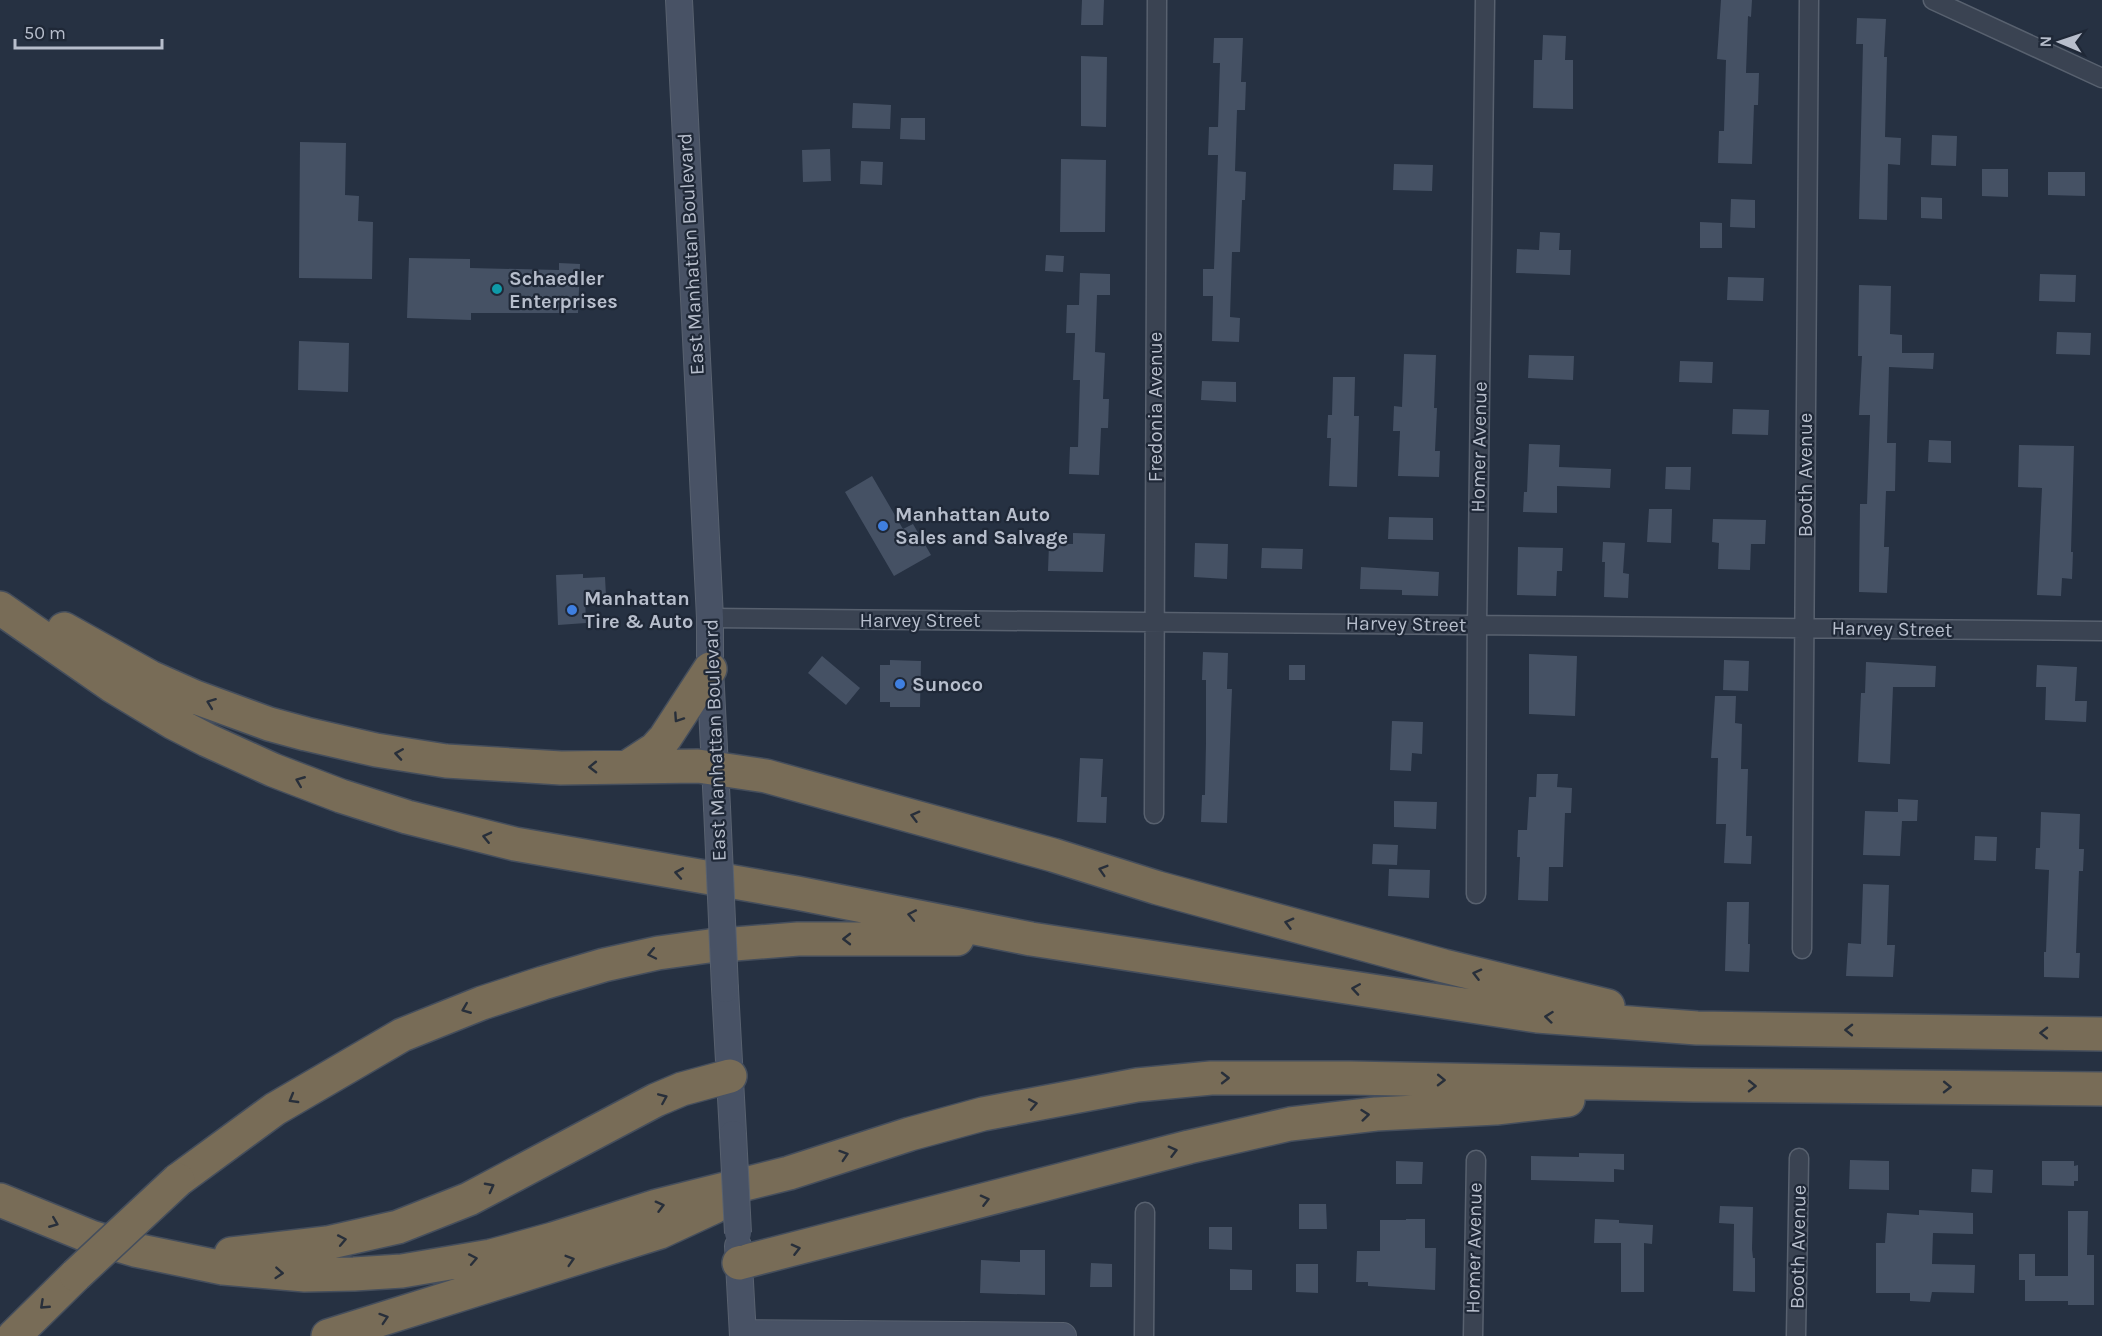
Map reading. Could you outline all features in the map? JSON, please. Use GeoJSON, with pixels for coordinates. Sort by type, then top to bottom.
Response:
{"type":"FeatureCollection","features":[{"type":"Feature","properties":{"kind":"highway"},"geometry":{"type":"LineString","coordinates":[[0,585],[101,651],[150,677],[231,711],[306,734],[376,750],[446,761],[523,767],[680,765],[766,776],[1042,852],[1158,888],[1433,963],[1697,1028]]}},
{"type":"Feature","properties":{"kind":"highway"},"geometry":{"type":"LineString","coordinates":[[0,608],[111,685],[174,723],[273,770],[375,808],[515,844],[797,892],[1031,939],[1537,1016],[1697,1028],[2102,1034]]}},
{"type":"Feature","properties":{"kind":"highway"},"geometry":{"type":"LineString","coordinates":[[629,766],[655,749],[665,738],[710,669]]}},
{"type":"Feature","properties":{"kind":"highway"},"geometry":{"type":"LineString","coordinates":[[14,1336],[178,1180],[275,1109],[402,1035],[482,1003],[604,965],[658,953],[709,946],[798,939],[1031,939]]}},
{"type":"Feature","properties":{"kind":"highway"},"geometry":{"type":"LineString","coordinates":[[180,1260],[327,1243],[398,1227],[469,1199],[656,1100],[682,1089],[730,1076]]}},
{"type":"Feature","properties":{"kind":"highway"},"geometry":{"type":"LineString","coordinates":[[0,1200],[91,1238],[135,1251],[223,1268],[304,1275],[402,1271],[491,1256],[657,1206],[789,1173],[910,1134],[983,1114],[1137,1085],[1210,1078],[1363,1078],[1693,1085],[2102,1089]]}},
{"type":"Feature","properties":{"kind":"highway"},"geometry":{"type":"LineString","coordinates":[[739,1248],[1290,1124],[1376,1114],[1496,1108],[1693,1085]]}},
{"type":"Feature","properties":{"kind":"highway"},"geometry":{"type":"LineString","coordinates":[[328,1336],[660,1232],[789,1173]]}},
{"type":"Feature","properties":{"kind":"street","name":"East Manhattan Boulevard"},"geometry":{"type":"LineString","coordinates":[[679,0],[743,1335]]}},
{"type":"Feature","properties":{"kind":"street","name":"Fredonia Avenue"},"geometry":{"type":"LineString","coordinates":[[1154,814],[1157,0]]}},
{"type":"Feature","properties":{"kind":"street","name":"Homer Avenue"},"geometry":{"type":"LineString","coordinates":[[1476,894],[1485,0]]}},
{"type":"Feature","properties":{"kind":"street","name":"Booth Avenue"},"geometry":{"type":"LineString","coordinates":[[1802,949],[1809,0]]}},
{"type":"Feature","properties":{"kind":"street"},"geometry":{"type":"LineString","coordinates":[[1932,0],[2102,78]]}},
{"type":"Feature","properties":{"kind":"street","name":"Harvey Street"},"geometry":{"type":"LineString","coordinates":[[710,618],[2102,631]]}},
{"type":"Feature","properties":{"kind":"street","name":"Booth Avenue"},"geometry":{"type":"LineString","coordinates":[[1796,1336],[1799,1158]]}},
{"type":"Feature","properties":{"kind":"street","name":"Homer Avenue"},"geometry":{"type":"LineString","coordinates":[[1473,1336],[1476,1160]]}},
{"type":"Feature","properties":{"kind":"street"},"geometry":{"type":"LineString","coordinates":[[1144,1336],[1145,1212]]}},
{"type":"Feature","properties":{"kind":"street"},"geometry":{"type":"LineString","coordinates":[[743,1335],[1063,1336]]}},
{"type":"Feature","properties":{"kind":"building"},"geometry":{"type":"Polygon","coordinates":[[[1082,0],[1104,0],[1103,25],[1081,25],[1082,0]]]}},
{"type":"Feature","properties":{"kind":"building"},"geometry":{"type":"Polygon","coordinates":[[[1721,0],[1752,0],[1751,17],[1748,16],[1746,73],[1759,73],[1758,105],[1754,105],[1752,164],[1718,163],[1719,131],[1724,131],[1726,60],[1717,59],[1721,0]]]}},
{"type":"Feature","properties":{"kind":"building"},"geometry":{"type":"Polygon","coordinates":[[[1857,18],[1886,19],[1885,137],[1901,138],[1900,165],[1888,164],[1887,220],[1859,219],[1863,44],[1856,44],[1857,18]]]}},
{"type":"Feature","properties":{"kind":"building"},"geometry":{"type":"Polygon","coordinates":[[[1543,35],[1566,36],[1565,60],[1573,60],[1573,109],[1533,108],[1534,60],[1542,60],[1543,35]]]}},
{"type":"Feature","properties":{"kind":"building"},"geometry":{"type":"Polygon","coordinates":[[[1214,38],[1243,38],[1241,82],[1246,82],[1245,110],[1237,110],[1235,171],[1246,172],[1245,200],[1242,200],[1240,252],[1232,252],[1230,317],[1240,318],[1239,342],[1212,341],[1213,296],[1203,296],[1203,269],[1214,269],[1218,155],[1208,155],[1209,127],[1218,127],[1220,63],[1213,63],[1214,38]]]}},
{"type":"Feature","properties":{"kind":"building"},"geometry":{"type":"Polygon","coordinates":[[[1081,56],[1107,57],[1106,127],[1081,126],[1081,56]]]}},
{"type":"Feature","properties":{"kind":"building"},"geometry":{"type":"Polygon","coordinates":[[[853,103],[891,105],[890,129],[852,128],[853,103]]]}},
{"type":"Feature","properties":{"kind":"building"},"geometry":{"type":"Polygon","coordinates":[[[901,118],[925,118],[925,140],[900,139],[901,118]]]}},
{"type":"Feature","properties":{"kind":"building"},"geometry":{"type":"Polygon","coordinates":[[[1932,135],[1957,136],[1956,166],[1931,165],[1932,135]]]}},
{"type":"Feature","properties":{"kind":"building"},"geometry":{"type":"Polygon","coordinates":[[[300,142],[346,143],[345,195],[359,196],[358,221],[373,222],[372,279],[299,278],[300,142]]]}},
{"type":"Feature","properties":{"kind":"building"},"geometry":{"type":"Polygon","coordinates":[[[830,149],[831,181],[803,182],[802,150],[830,149]]]}},
{"type":"Feature","properties":{"kind":"building"},"geometry":{"type":"Polygon","coordinates":[[[1061,159],[1106,160],[1105,232],[1060,232],[1061,159]]]}},
{"type":"Feature","properties":{"kind":"building"},"geometry":{"type":"Polygon","coordinates":[[[861,161],[883,162],[882,185],[860,184],[861,161]]]}},
{"type":"Feature","properties":{"kind":"building"},"geometry":{"type":"Polygon","coordinates":[[[1394,164],[1433,165],[1432,191],[1393,190],[1394,164]]]}},
{"type":"Feature","properties":{"kind":"building"},"geometry":{"type":"Polygon","coordinates":[[[1982,169],[2008,169],[2008,197],[1982,196],[1982,169]]]}},
{"type":"Feature","properties":{"kind":"building"},"geometry":{"type":"Polygon","coordinates":[[[2048,172],[2085,172],[2085,196],[2048,195],[2048,172]]]}},
{"type":"Feature","properties":{"kind":"building"},"geometry":{"type":"Polygon","coordinates":[[[1921,197],[1942,198],[1942,219],[1921,218],[1921,197]]]}},
{"type":"Feature","properties":{"kind":"building"},"geometry":{"type":"Polygon","coordinates":[[[1731,199],[1755,200],[1755,228],[1730,227],[1731,199]]]}},
{"type":"Feature","properties":{"kind":"building"},"geometry":{"type":"Polygon","coordinates":[[[1700,222],[1722,223],[1722,248],[1700,248],[1700,222]]]}},
{"type":"Feature","properties":{"kind":"building"},"geometry":{"type":"Polygon","coordinates":[[[1540,232],[1560,233],[1559,250],[1571,250],[1570,275],[1516,273],[1517,249],[1539,250],[1540,232]]]}},
{"type":"Feature","properties":{"kind":"building"},"geometry":{"type":"Polygon","coordinates":[[[1046,255],[1064,256],[1063,272],[1045,271],[1046,255]]]}},
{"type":"Feature","properties":{"kind":"building","name":"Schaedler Enterprises"},"geometry":{"type":"Polygon","coordinates":[[[409,258],[470,259],[470,268],[559,270],[559,263],[580,264],[578,313],[471,313],[471,320],[407,318],[409,258]]]}},
{"type":"Feature","properties":{"kind":"building"},"geometry":{"type":"Polygon","coordinates":[[[1080,273],[1110,274],[1110,295],[1097,295],[1095,352],[1105,353],[1103,399],[1109,399],[1108,428],[1101,428],[1099,475],[1069,474],[1070,447],[1078,447],[1080,380],[1073,380],[1075,333],[1066,333],[1067,305],[1079,305],[1080,273]]]}},
{"type":"Feature","properties":{"kind":"building"},"geometry":{"type":"Polygon","coordinates":[[[2040,274],[2076,275],[2075,302],[2039,301],[2040,274]]]}},
{"type":"Feature","properties":{"kind":"building"},"geometry":{"type":"Polygon","coordinates":[[[1728,277],[1764,278],[1763,301],[1727,300],[1728,277]]]}},
{"type":"Feature","properties":{"kind":"building"},"geometry":{"type":"Polygon","coordinates":[[[1859,285],[1891,286],[1890,334],[1902,335],[1902,353],[1934,353],[1933,369],[1889,367],[1887,443],[1896,443],[1895,491],[1886,491],[1884,547],[1889,547],[1887,593],[1859,592],[1860,504],[1867,504],[1870,415],[1859,415],[1862,356],[1858,356],[1859,285]]]}},
{"type":"Feature","properties":{"kind":"building"},"geometry":{"type":"Polygon","coordinates":[[[2057,332],[2091,333],[2090,355],[2056,354],[2057,332]]]}},
{"type":"Feature","properties":{"kind":"building"},"geometry":{"type":"Polygon","coordinates":[[[299,341],[349,343],[348,392],[298,390],[299,341]]]}},
{"type":"Feature","properties":{"kind":"building"},"geometry":{"type":"Polygon","coordinates":[[[1404,354],[1436,355],[1435,451],[1440,451],[1439,477],[1398,476],[1400,431],[1393,431],[1394,406],[1402,407],[1404,354]]]}},
{"type":"Feature","properties":{"kind":"building"},"geometry":{"type":"Polygon","coordinates":[[[1529,355],[1574,356],[1573,380],[1528,378],[1529,355]]]}},
{"type":"Feature","properties":{"kind":"building"},"geometry":{"type":"Polygon","coordinates":[[[1680,361],[1713,362],[1712,383],[1679,382],[1680,361]]]}},
{"type":"Feature","properties":{"kind":"building"},"geometry":{"type":"Polygon","coordinates":[[[1333,377],[1355,377],[1354,416],[1359,416],[1357,487],[1329,486],[1331,438],[1327,438],[1328,415],[1332,415],[1333,377]]]}},
{"type":"Feature","properties":{"kind":"building"},"geometry":{"type":"Polygon","coordinates":[[[1202,381],[1236,382],[1236,402],[1201,400],[1202,381]]]}},
{"type":"Feature","properties":{"kind":"building"},"geometry":{"type":"Polygon","coordinates":[[[1733,409],[1769,410],[1768,435],[1732,434],[1733,409]]]}},
{"type":"Feature","properties":{"kind":"building"},"geometry":{"type":"Polygon","coordinates":[[[1929,440],[1951,441],[1951,463],[1928,462],[1929,440]]]}},
{"type":"Feature","properties":{"kind":"building"},"geometry":{"type":"Polygon","coordinates":[[[1529,444],[1560,445],[1559,467],[1611,469],[1610,488],[1557,486],[1557,513],[1523,512],[1524,492],[1527,492],[1529,444]]]}},
{"type":"Feature","properties":{"kind":"building"},"geometry":{"type":"Polygon","coordinates":[[[2019,445],[2074,446],[2072,579],[2062,578],[2061,596],[2037,595],[2042,488],[2018,487],[2019,445]]]}},
{"type":"Feature","properties":{"kind":"building"},"geometry":{"type":"Polygon","coordinates":[[[1666,467],[1691,467],[1690,490],[1665,489],[1666,467]]]}},
{"type":"Feature","properties":{"kind":"building","name":"Manhattan Auto Sales and Salvage"},"geometry":{"type":"Polygon","coordinates":[[[872,476],[903,529],[913,524],[931,555],[894,576],[845,492],[872,476]]]}},
{"type":"Feature","properties":{"kind":"building"},"geometry":{"type":"Polygon","coordinates":[[[1649,509],[1672,509],[1671,543],[1647,542],[1649,509]]]}},
{"type":"Feature","properties":{"kind":"building"},"geometry":{"type":"Polygon","coordinates":[[[1389,517],[1433,518],[1433,540],[1388,539],[1389,517]]]}},
{"type":"Feature","properties":{"kind":"building"},"geometry":{"type":"Polygon","coordinates":[[[1713,519],[1766,520],[1765,544],[1751,544],[1750,570],[1718,569],[1719,543],[1712,542],[1713,519]]]}},
{"type":"Feature","properties":{"kind":"building"},"geometry":{"type":"Polygon","coordinates":[[[1073,533],[1105,534],[1103,572],[1048,571],[1049,544],[1073,544],[1073,533]]]}},
{"type":"Feature","properties":{"kind":"building"},"geometry":{"type":"Polygon","coordinates":[[[1603,542],[1625,543],[1623,573],[1629,574],[1628,598],[1604,597],[1603,542]]]}},
{"type":"Feature","properties":{"kind":"building"},"geometry":{"type":"Polygon","coordinates":[[[1195,543],[1228,544],[1227,579],[1194,577],[1195,543]]]}},
{"type":"Feature","properties":{"kind":"building"},"geometry":{"type":"Polygon","coordinates":[[[1518,547],[1563,548],[1562,571],[1557,571],[1556,596],[1517,595],[1518,547]]]}},
{"type":"Feature","properties":{"kind":"building"},"geometry":{"type":"Polygon","coordinates":[[[1262,548],[1303,549],[1302,569],[1261,568],[1262,548]]]}},
{"type":"Feature","properties":{"kind":"building"},"geometry":{"type":"Polygon","coordinates":[[[1361,567],[1439,572],[1438,596],[1402,595],[1402,590],[1360,589],[1361,567]]]}},
{"type":"Feature","properties":{"kind":"building","name":"Manhattan Tire & Auto"},"geometry":{"type":"Polygon","coordinates":[[[583,574],[583,578],[605,577],[606,596],[585,596],[586,623],[558,625],[556,575],[583,574]]]}},
{"type":"Feature","properties":{"kind":"building"},"geometry":{"type":"Polygon","coordinates":[[[1203,652],[1228,653],[1227,689],[1232,689],[1227,823],[1201,822],[1202,795],[1205,795],[1206,743],[1206,680],[1202,680],[1203,652]]]}},
{"type":"Feature","properties":{"kind":"building"},"geometry":{"type":"Polygon","coordinates":[[[1529,654],[1577,656],[1575,716],[1529,714],[1529,654]]]}},
{"type":"Feature","properties":{"kind":"building"},"geometry":{"type":"Polygon","coordinates":[[[822,656],[860,688],[846,705],[808,673],[822,656]]]}},
{"type":"Feature","properties":{"kind":"building","name":"Sunoco"},"geometry":{"type":"Polygon","coordinates":[[[890,660],[921,661],[920,707],[890,707],[890,702],[880,702],[880,665],[890,665],[890,660]]]}},
{"type":"Feature","properties":{"kind":"building"},"geometry":{"type":"Polygon","coordinates":[[[1724,660],[1749,661],[1748,691],[1723,690],[1724,660]]]}},
{"type":"Feature","properties":{"kind":"building"},"geometry":{"type":"Polygon","coordinates":[[[1866,662],[1936,666],[1935,687],[1893,687],[1890,764],[1858,762],[1861,693],[1865,693],[1866,662]]]}},
{"type":"Feature","properties":{"kind":"building"},"geometry":{"type":"Polygon","coordinates":[[[1289,665],[1305,665],[1305,680],[1289,680],[1289,665]]]}},
{"type":"Feature","properties":{"kind":"building"},"geometry":{"type":"Polygon","coordinates":[[[2037,665],[2077,667],[2075,701],[2087,701],[2086,722],[2045,720],[2046,687],[2036,687],[2037,665]]]}},
{"type":"Feature","properties":{"kind":"building"},"geometry":{"type":"Polygon","coordinates":[[[1715,696],[1736,696],[1735,723],[1742,724],[1741,769],[1748,769],[1746,836],[1752,836],[1751,864],[1724,863],[1726,824],[1716,824],[1718,758],[1711,758],[1715,696]]]}},
{"type":"Feature","properties":{"kind":"building"},"geometry":{"type":"Polygon","coordinates":[[[1392,721],[1423,722],[1422,754],[1412,753],[1411,771],[1390,770],[1392,721]]]}},
{"type":"Feature","properties":{"kind":"building"},"geometry":{"type":"Polygon","coordinates":[[[1080,758],[1103,759],[1101,797],[1107,797],[1106,823],[1077,822],[1080,758]]]}},
{"type":"Feature","properties":{"kind":"building"},"geometry":{"type":"Polygon","coordinates":[[[1537,774],[1558,774],[1557,787],[1572,788],[1571,813],[1565,813],[1563,867],[1549,867],[1548,901],[1518,900],[1520,857],[1517,857],[1518,830],[1527,830],[1529,797],[1536,797],[1537,774]]]}},
{"type":"Feature","properties":{"kind":"building"},"geometry":{"type":"Polygon","coordinates":[[[1898,799],[1918,800],[1917,821],[1902,821],[1900,856],[1863,855],[1865,811],[1898,812],[1898,799]]]}},
{"type":"Feature","properties":{"kind":"building"},"geometry":{"type":"Polygon","coordinates":[[[1394,801],[1437,802],[1436,829],[1394,827],[1394,801]]]}},
{"type":"Feature","properties":{"kind":"building"},"geometry":{"type":"Polygon","coordinates":[[[2041,812],[2080,814],[2079,849],[2084,849],[2083,871],[2079,871],[2076,953],[2080,953],[2079,978],[2044,977],[2049,870],[2035,869],[2036,848],[2040,848],[2041,812]]]}},
{"type":"Feature","properties":{"kind":"building"},"geometry":{"type":"Polygon","coordinates":[[[1975,836],[1997,837],[1996,861],[1974,860],[1975,836]]]}},
{"type":"Feature","properties":{"kind":"building"},"geometry":{"type":"Polygon","coordinates":[[[1373,844],[1398,845],[1397,865],[1372,864],[1373,844]]]}},
{"type":"Feature","properties":{"kind":"building"},"geometry":{"type":"Polygon","coordinates":[[[1389,869],[1430,870],[1429,898],[1388,896],[1389,869]]]}},
{"type":"Feature","properties":{"kind":"building"},"geometry":{"type":"Polygon","coordinates":[[[1863,884],[1889,885],[1887,945],[1895,945],[1893,977],[1846,976],[1848,943],[1861,944],[1863,884]]]}},
{"type":"Feature","properties":{"kind":"building"},"geometry":{"type":"Polygon","coordinates":[[[1727,902],[1749,902],[1749,972],[1725,971],[1727,902]]]}},
{"type":"Feature","properties":{"kind":"building"},"geometry":{"type":"Polygon","coordinates":[[[1579,1153],[1624,1154],[1624,1170],[1614,1169],[1614,1182],[1531,1180],[1531,1156],[1579,1157],[1579,1153]]]}},
{"type":"Feature","properties":{"kind":"building"},"geometry":{"type":"Polygon","coordinates":[[[1850,1160],[1889,1161],[1889,1190],[1849,1189],[1850,1160]]]}},
{"type":"Feature","properties":{"kind":"building"},"geometry":{"type":"Polygon","coordinates":[[[1396,1161],[1423,1162],[1422,1184],[1396,1184],[1396,1161]]]}},
{"type":"Feature","properties":{"kind":"building"},"geometry":{"type":"Polygon","coordinates":[[[2042,1161],[2074,1161],[2074,1166],[2078,1165],[2078,1181],[2074,1181],[2074,1186],[2042,1185],[2042,1161]]]}},
{"type":"Feature","properties":{"kind":"building"},"geometry":{"type":"Polygon","coordinates":[[[1972,1169],[1993,1170],[1992,1193],[1971,1192],[1972,1169]]]}},
{"type":"Feature","properties":{"kind":"building"},"geometry":{"type":"Polygon","coordinates":[[[1299,1204],[1326,1204],[1327,1229],[1299,1229],[1299,1204]]]}},
{"type":"Feature","properties":{"kind":"building"},"geometry":{"type":"Polygon","coordinates":[[[1720,1206],[1753,1207],[1752,1249],[1753,1258],[1755,1258],[1755,1292],[1733,1291],[1734,1224],[1719,1223],[1720,1206]]]}},
{"type":"Feature","properties":{"kind":"building"},"geometry":{"type":"Polygon","coordinates":[[[1919,1210],[1973,1213],[1973,1234],[1933,1233],[1932,1264],[1975,1265],[1974,1293],[1932,1292],[1930,1302],[1910,1301],[1910,1293],[1876,1293],[1876,1243],[1885,1243],[1887,1213],[1919,1215],[1919,1210]]]}},
{"type":"Feature","properties":{"kind":"building"},"geometry":{"type":"Polygon","coordinates":[[[2068,1211],[2088,1211],[2087,1255],[2094,1255],[2094,1305],[2068,1305],[2068,1301],[2025,1301],[2025,1280],[2019,1280],[2019,1254],[2035,1254],[2035,1276],[2068,1276],[2068,1211]]]}},
{"type":"Feature","properties":{"kind":"building"},"geometry":{"type":"Polygon","coordinates":[[[1425,1219],[1425,1248],[1436,1248],[1435,1290],[1368,1286],[1368,1282],[1356,1282],[1357,1251],[1380,1251],[1380,1220],[1425,1219]]]}},
{"type":"Feature","properties":{"kind":"building"},"geometry":{"type":"Polygon","coordinates":[[[1595,1219],[1653,1225],[1652,1244],[1644,1243],[1644,1292],[1621,1292],[1621,1243],[1594,1243],[1595,1219]]]}},
{"type":"Feature","properties":{"kind":"building"},"geometry":{"type":"Polygon","coordinates":[[[1209,1227],[1232,1227],[1232,1250],[1209,1249],[1209,1227]]]}},
{"type":"Feature","properties":{"kind":"building"},"geometry":{"type":"Polygon","coordinates":[[[1020,1250],[1045,1250],[1045,1295],[980,1293],[981,1260],[1020,1262],[1020,1250]]]}},
{"type":"Feature","properties":{"kind":"building"},"geometry":{"type":"Polygon","coordinates":[[[1091,1263],[1112,1264],[1112,1287],[1090,1287],[1091,1263]]]}},
{"type":"Feature","properties":{"kind":"building"},"geometry":{"type":"Polygon","coordinates":[[[1296,1264],[1318,1264],[1318,1293],[1296,1292],[1296,1264]]]}},
{"type":"Feature","properties":{"kind":"building"},"geometry":{"type":"Polygon","coordinates":[[[1230,1269],[1252,1270],[1252,1290],[1230,1290],[1230,1269]]]}},
{"type":"Feature","properties":{"kind":"place","name":"Schaedler Enterprises"},"geometry":{"type":"Point","coordinates":[497,289]}},
{"type":"Feature","properties":{"kind":"place","name":"Manhattan Auto Sales and Salvage"},"geometry":{"type":"Point","coordinates":[883,526]}},
{"type":"Feature","properties":{"kind":"place","name":"Manhattan Tire & Auto"},"geometry":{"type":"Point","coordinates":[572,610]}},
{"type":"Feature","properties":{"kind":"place","name":"Sunoco"},"geometry":{"type":"Point","coordinates":[900,684]}}]}
